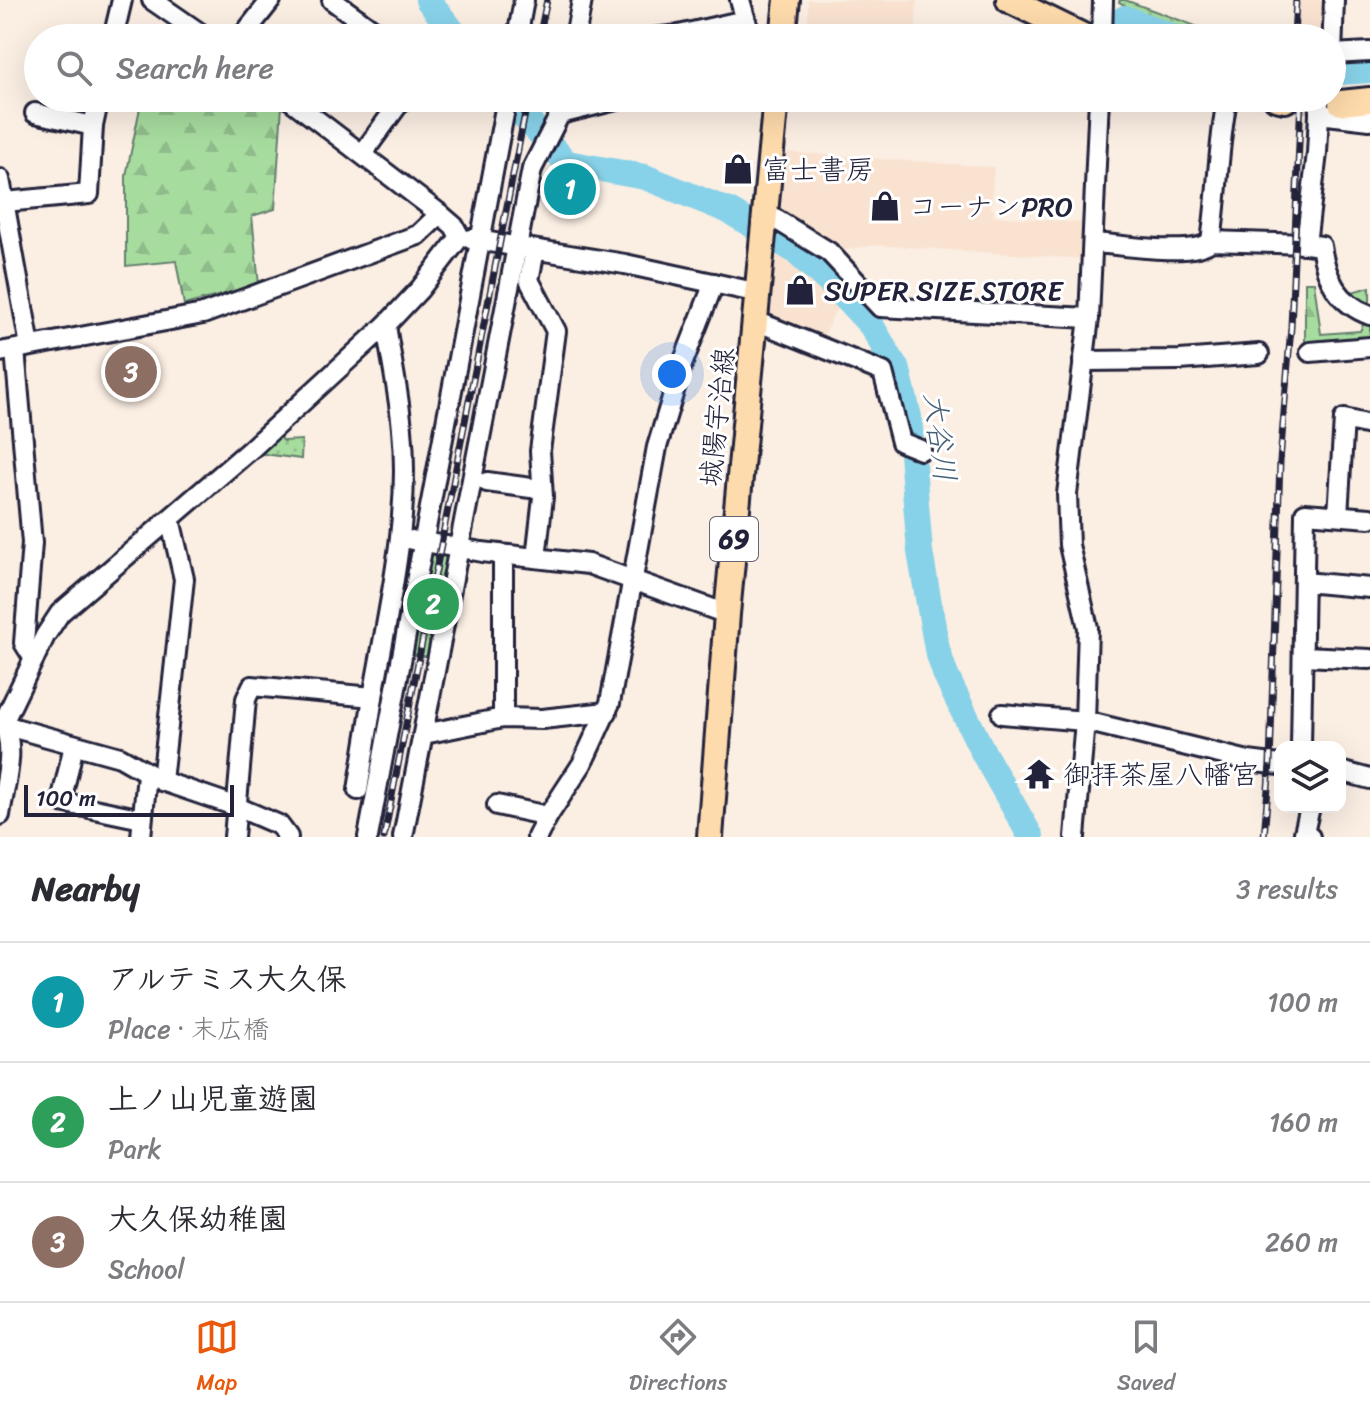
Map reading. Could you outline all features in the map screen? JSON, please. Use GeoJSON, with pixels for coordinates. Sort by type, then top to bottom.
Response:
{"type":"FeatureCollection","features":[{"type":"Feature","properties":{"kind":"main road"},"geometry":{"type":"LineString","coordinates":[[784,24],[787,0]]}},
{"type":"Feature","properties":{"kind":"main road"},"geometry":{"type":"LineString","coordinates":[[1009,0],[1058,24]]}},
{"type":"Feature","properties":{"kind":"main road"},"geometry":{"type":"LineString","coordinates":[[1346,103],[1370,100]]}},
{"type":"Feature","properties":{"kind":"main road","name":"城陽宇治線"},"geometry":{"type":"LineString","coordinates":[[710,837],[727,614],[775,112]]}},
{"type":"Feature","properties":{"kind":"street"},"geometry":{"type":"LineString","coordinates":[[116,24],[122,0]]}},
{"type":"Feature","properties":{"kind":"street"},"geometry":{"type":"LineString","coordinates":[[152,0],[187,24]]}},
{"type":"Feature","properties":{"kind":"street"},"geometry":{"type":"LineString","coordinates":[[252,24],[271,0]]}},
{"type":"Feature","properties":{"kind":"street"},"geometry":{"type":"LineString","coordinates":[[332,0],[365,24]]}},
{"type":"Feature","properties":{"kind":"street"},"geometry":{"type":"LineString","coordinates":[[520,24],[524,0]]}},
{"type":"Feature","properties":{"kind":"street"},"geometry":{"type":"LineString","coordinates":[[578,24],[582,0]]}},
{"type":"Feature","properties":{"kind":"street"},"geometry":{"type":"LineString","coordinates":[[740,0],[747,24]]}},
{"type":"Feature","properties":{"kind":"street"},"geometry":{"type":"LineString","coordinates":[[1102,24],[1103,0]]}},
{"type":"Feature","properties":{"kind":"street"},"geometry":{"type":"LineString","coordinates":[[1333,24],[1334,0]]}},
{"type":"Feature","properties":{"kind":"street"},"geometry":{"type":"LineString","coordinates":[[354,24],[358,19]]}},
{"type":"Feature","properties":{"kind":"street"},"geometry":{"type":"LineString","coordinates":[[1346,53],[1370,52]]}},
{"type":"Feature","properties":{"kind":"street"},"geometry":{"type":"LineString","coordinates":[[5,202],[89,194],[96,112]]}},
{"type":"Feature","properties":{"kind":"street"},"geometry":{"type":"LineString","coordinates":[[310,112],[440,214],[454,226],[460,237]]}},
{"type":"Feature","properties":{"kind":"street"},"geometry":{"type":"LineString","coordinates":[[363,153],[393,112]]}},
{"type":"Feature","properties":{"kind":"street"},"geometry":{"type":"LineString","coordinates":[[368,837],[504,112]]}},
{"type":"Feature","properties":{"kind":"street"},"geometry":{"type":"LineString","coordinates":[[1075,837],[1085,721],[1088,628],[1069,545],[1067,494],[1089,318],[1098,112]]}},
{"type":"Feature","properties":{"kind":"street"},"geometry":{"type":"LineString","coordinates":[[1093,243],[1186,249],[1207,245],[1211,241],[1217,203],[1224,112]]}},
{"type":"Feature","properties":{"kind":"street"},"geometry":{"type":"LineString","coordinates":[[1306,244],[1325,112]]}},
{"type":"Feature","properties":{"kind":"street"},"geometry":{"type":"LineString","coordinates":[[1346,112],[1370,120]]}},
{"type":"Feature","properties":{"kind":"street"},"geometry":{"type":"LineString","coordinates":[[35,113],[93,126]]}},
{"type":"Feature","properties":{"kind":"street"},"geometry":{"type":"LineString","coordinates":[[403,837],[459,548],[526,248],[532,169],[558,114]]}},
{"type":"Feature","properties":{"kind":"street"},"geometry":{"type":"LineString","coordinates":[[0,179],[5,202],[4,230],[32,543],[24,643],[34,659]]}},
{"type":"Feature","properties":{"kind":"street"},"geometry":{"type":"LineString","coordinates":[[15,349],[203,314],[241,302],[418,235],[440,214]]}},
{"type":"Feature","properties":{"kind":"street"},"geometry":{"type":"LineString","coordinates":[[763,224],[829,252],[880,307],[1089,318]]}},
{"type":"Feature","properties":{"kind":"street"},"geometry":{"type":"LineString","coordinates":[[460,237],[625,264],[759,293]]}},
{"type":"Feature","properties":{"kind":"street"},"geometry":{"type":"LineString","coordinates":[[2,724],[60,613],[251,449],[386,325],[420,289],[460,237]]}},
{"type":"Feature","properties":{"kind":"street"},"geometry":{"type":"LineString","coordinates":[[1211,241],[1321,246],[1331,285],[1359,311],[1370,315]]}},
{"type":"Feature","properties":{"kind":"street"},"geometry":{"type":"LineString","coordinates":[[526,248],[529,280],[556,331],[540,451],[543,497],[536,558]]}},
{"type":"Feature","properties":{"kind":"street"},"geometry":{"type":"LineString","coordinates":[[537,837],[582,764],[607,712],[631,579],[668,408],[714,283]]}},
{"type":"Feature","properties":{"kind":"street"},"geometry":{"type":"LineString","coordinates":[[756,321],[883,372],[901,442],[921,450]]}},
{"type":"Feature","properties":{"kind":"street"},"geometry":{"type":"LineString","coordinates":[[358,790],[400,537],[403,430],[386,325]]}},
{"type":"Feature","properties":{"kind":"street"},"geometry":{"type":"LineString","coordinates":[[1310,352],[1370,347]]}},
{"type":"Feature","properties":{"kind":"street"},"geometry":{"type":"LineString","coordinates":[[1083,361],[1180,360],[1259,354]]}},
{"type":"Feature","properties":{"kind":"street"},"geometry":{"type":"LineString","coordinates":[[1338,515],[1344,419],[1370,425]]}},
{"type":"Feature","properties":{"kind":"street"},"geometry":{"type":"LineString","coordinates":[[487,482],[541,487]]}},
{"type":"Feature","properties":{"kind":"street"},"geometry":{"type":"LineString","coordinates":[[1301,741],[1305,513],[1370,518]]}},
{"type":"Feature","properties":{"kind":"street"},"geometry":{"type":"LineString","coordinates":[[74,745],[61,802],[141,828],[155,778],[184,579],[170,519]]}},
{"type":"Feature","properties":{"kind":"street"},"geometry":{"type":"LineString","coordinates":[[400,537],[503,555],[588,564],[727,614]]}},
{"type":"Feature","properties":{"kind":"street"},"geometry":{"type":"LineString","coordinates":[[503,555],[503,718]]}},
{"type":"Feature","properties":{"kind":"street"},"geometry":{"type":"LineString","coordinates":[[1304,582],[1370,588]]}},
{"type":"Feature","properties":{"kind":"street"},"geometry":{"type":"LineString","coordinates":[[1303,656],[1370,659]]}},
{"type":"Feature","properties":{"kind":"street"},"geometry":{"type":"LineString","coordinates":[[234,837],[246,699],[252,686],[373,697]]}},
{"type":"Feature","properties":{"kind":"street"},"geometry":{"type":"LineString","coordinates":[[424,734],[503,718],[542,719],[607,712]]}},
{"type":"Feature","properties":{"kind":"street"},"geometry":{"type":"LineString","coordinates":[[1002,714],[1085,721],[1248,761],[1274,764]]}},
{"type":"Feature","properties":{"kind":"street"},"geometry":{"type":"LineString","coordinates":[[2,724],[120,757],[155,778],[279,825],[288,837]]}},
{"type":"Feature","properties":{"kind":"street"},"geometry":{"type":"LineString","coordinates":[[0,815],[9,760],[8,733],[2,724]]}},
{"type":"Feature","properties":{"kind":"street"},"geometry":{"type":"LineString","coordinates":[[1346,773],[1370,779]]}},
{"type":"Feature","properties":{"kind":"street"},"geometry":{"type":"LineString","coordinates":[[497,805],[548,816]]}},
{"type":"Feature","properties":{"kind":"street"},"geometry":{"type":"LineString","coordinates":[[1309,813],[1304,833],[1310,837]]}},
{"type":"Feature","properties":{"kind":"shaded area"},"geometry":{"type":"Polygon","coordinates":[[[808,0],[917,0],[916,24],[808,22],[808,0]]]}},
{"type":"Feature","properties":{"kind":"shaded area"},"geometry":{"type":"Polygon","coordinates":[[[1292,0],[1324,0],[1322,24],[1292,24],[1292,0]]]}},
{"type":"Feature","properties":{"kind":"shaded area","name":"コーナンPRO"},"geometry":{"type":"Polygon","coordinates":[[[783,152],[994,167],[993,216],[1088,223],[1086,259],[876,245],[837,251],[779,211],[783,152]]]}},
{"type":"Feature","properties":{"kind":"shaded area","name":"SUPER SIZE STORE"},"geometry":{"type":"Polygon","coordinates":[[[773,248],[821,279],[840,300],[822,340],[767,319],[773,248]]]}},
{"type":"Feature","properties":{"kind":"green space"},"geometry":{"type":"Polygon","coordinates":[[[1125,0],[1190,24],[1154,24],[1127,14],[1127,7],[1119,2],[1125,0]]]}},
{"type":"Feature","properties":{"kind":"green space"},"geometry":{"type":"Polygon","coordinates":[[[139,112],[282,112],[275,209],[252,216],[259,285],[184,305],[176,261],[126,266],[126,176],[139,112]]]}},
{"type":"Feature","properties":{"kind":"green space"},"geometry":{"type":"Polygon","coordinates":[[[1305,282],[1314,282],[1321,334],[1360,331],[1365,321],[1352,292],[1370,287],[1370,343],[1305,350],[1305,282]]]}},
{"type":"Feature","properties":{"kind":"green space"},"geometry":{"type":"Polygon","coordinates":[[[278,436],[283,441],[302,440],[301,459],[257,453],[278,436]]]}},
{"type":"Feature","properties":{"kind":"green space"},"geometry":{"type":"Polygon","coordinates":[[[432,550],[454,554],[435,658],[412,654],[432,550]]]}},
{"type":"Feature","properties":{"kind":"waterway","name":"大谷川"},"geometry":{"type":"LineString","coordinates":[[428,0],[447,24]]}},
{"type":"Feature","properties":{"kind":"waterway"},"geometry":{"type":"LineString","coordinates":[[1125,18],[1140,24]]}},
{"type":"Feature","properties":{"kind":"waterway"},"geometry":{"type":"LineString","coordinates":[[1346,72],[1370,70]]}},
{"type":"Feature","properties":{"kind":"waterway","name":"大谷川"},"geometry":{"type":"LineString","coordinates":[[520,112],[567,163],[645,177],[729,211],[794,250],[871,325],[898,371],[909,417],[920,552],[937,649],[946,676],[984,754],[1031,837]]}},
{"type":"Feature","properties":{"kind":"railway"},"geometry":{"type":"LineString","coordinates":[[542,24],[547,0]]}},
{"type":"Feature","properties":{"kind":"railway"},"geometry":{"type":"LineString","coordinates":[[1295,24],[1296,0]]}},
{"type":"Feature","properties":{"kind":"railway"},"geometry":{"type":"LineString","coordinates":[[384,837],[525,112]]}},
{"type":"Feature","properties":{"kind":"railway"},"geometry":{"type":"LineString","coordinates":[[1264,837],[1270,764],[1280,461],[1291,327],[1300,112]]}},
{"type":"Feature","properties":{"kind":"place","name":"富士書房"},"geometry":{"type":"Point","coordinates":[738,169]}},
{"type":"Feature","properties":{"kind":"place","name":"アルテミス大久保"},"geometry":{"type":"Point","coordinates":[570,189]}},
{"type":"Feature","properties":{"kind":"place","name":"コーナンPRO"},"geometry":{"type":"Point","coordinates":[885,206]}},
{"type":"Feature","properties":{"kind":"place","name":"SUPER SIZE STORE"},"geometry":{"type":"Point","coordinates":[800,290]}},
{"type":"Feature","properties":{"kind":"place","name":"大久保幼稚園"},"geometry":{"type":"Point","coordinates":[131,372]}},
{"type":"Feature","properties":{"kind":"place","name":"上ノ山児童遊園"},"geometry":{"type":"Point","coordinates":[433,604]}},
{"type":"Feature","properties":{"kind":"place","name":"御拝茶屋八幡宮"},"geometry":{"type":"Point","coordinates":[1039,774]}}]}
